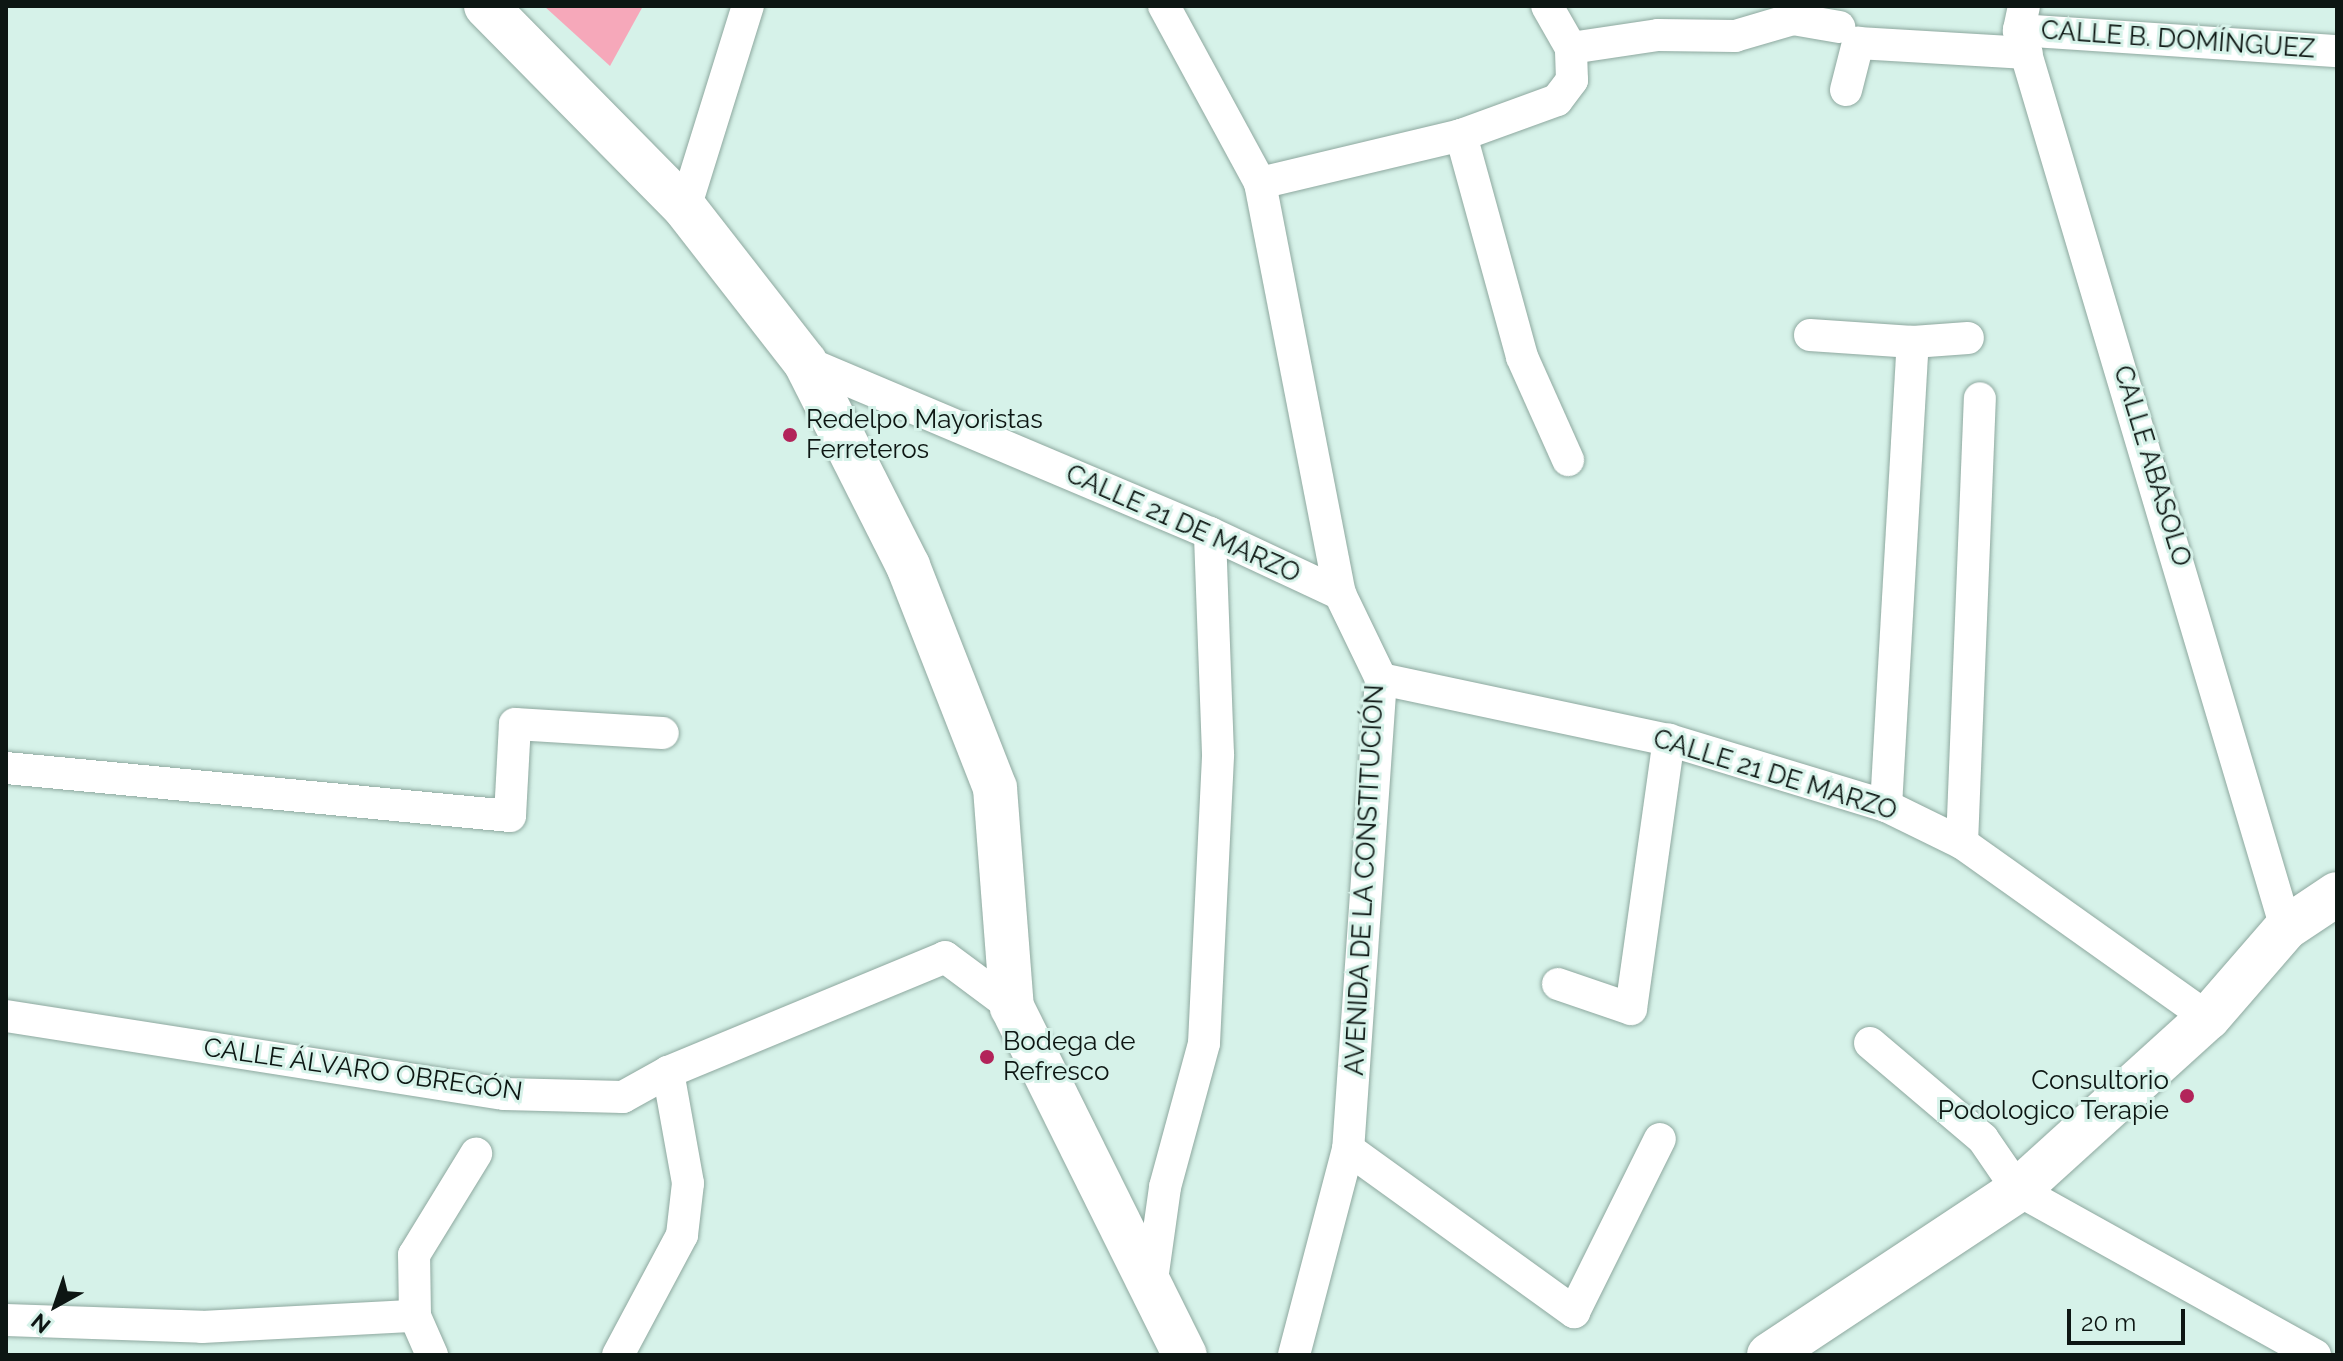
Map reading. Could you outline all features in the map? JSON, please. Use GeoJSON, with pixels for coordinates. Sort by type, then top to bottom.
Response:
{"type":"FeatureCollection","features":[{"type":"Feature","properties":{"kind":"main road"},"geometry":{"type":"LineString","coordinates":[[486,6],[685,208],[805,362],[908,566],[995,788],[1012,1007],[1185,1355]]}},
{"type":"Feature","properties":{"kind":"main road"},"geometry":{"type":"LineString","coordinates":[[1769,1355],[2018,1190],[2208,1018],[2286,928],[2337,894]]}},
{"type":"Feature","properties":{"kind":"street"},"geometry":{"type":"LineString","coordinates":[[685,208],[748,6]]}},
{"type":"Feature","properties":{"kind":"street","name":"AVENIDA DE LA CONSTITUCIÓN"},"geometry":{"type":"LineString","coordinates":[[1164,6],[1260,183],[1340,594],[1381,679],[1348,1149],[1294,1355]]}},
{"type":"Feature","properties":{"kind":"street"},"geometry":{"type":"LineString","coordinates":[[1260,183],[1461,135],[1557,100],[1572,80],[1571,48],[1547,6]]}},
{"type":"Feature","properties":{"kind":"street"},"geometry":{"type":"LineString","coordinates":[[1571,48],[1658,35],[1735,36],[1793,19],[1839,27]]}},
{"type":"Feature","properties":{"kind":"street","name":"CALLE B. DOMÍNGUEZ"},"geometry":{"type":"LineString","coordinates":[[1846,90],[1858,43],[2023,30],[2337,51]]}},
{"type":"Feature","properties":{"kind":"street","name":"CALLE ABASOLO"},"geometry":{"type":"LineString","coordinates":[[2023,30],[2286,928]]}},
{"type":"Feature","properties":{"kind":"street"},"geometry":{"type":"LineString","coordinates":[[1461,135],[1522,357],[1568,460]]}},
{"type":"Feature","properties":{"kind":"street"},"geometry":{"type":"LineString","coordinates":[[1810,335],[1913,342],[1968,338]]}},
{"type":"Feature","properties":{"kind":"street"},"geometry":{"type":"LineString","coordinates":[[1886,806],[1913,342]]}},
{"type":"Feature","properties":{"kind":"street","name":"CALLE 21 DE MARZO"},"geometry":{"type":"LineString","coordinates":[[805,362],[1210,533],[1340,594]]}},
{"type":"Feature","properties":{"kind":"street"},"geometry":{"type":"LineString","coordinates":[[1962,843],[1980,398]]}},
{"type":"Feature","properties":{"kind":"street"},"geometry":{"type":"LineString","coordinates":[[1151,1287],[1165,1187],[1204,1043],[1218,754],[1210,533]]}},
{"type":"Feature","properties":{"kind":"street","name":"CALLE 21 DE MARZO"},"geometry":{"type":"LineString","coordinates":[[1381,679],[1669,740],[1886,806],[1962,843],[2208,1018]]}},
{"type":"Feature","properties":{"kind":"street"},"geometry":{"type":"LineString","coordinates":[[6,768],[510,816],[515,724],[663,733]]}},
{"type":"Feature","properties":{"kind":"street"},"geometry":{"type":"LineString","coordinates":[[1558,984],[1631,1009],[1669,740]]}},
{"type":"Feature","properties":{"kind":"street","name":"CALLE ÁLVARO OBREGÓN"},"geometry":{"type":"LineString","coordinates":[[6,1016],[504,1094],[623,1097],[668,1072],[945,957],[1012,1007]]}},
{"type":"Feature","properties":{"kind":"street"},"geometry":{"type":"LineString","coordinates":[[1870,1043],[1983,1139],[2018,1190],[2315,1355]]}},
{"type":"Feature","properties":{"kind":"street"},"geometry":{"type":"LineString","coordinates":[[618,1355],[682,1235],[688,1183],[668,1072]]}},
{"type":"Feature","properties":{"kind":"street"},"geometry":{"type":"LineString","coordinates":[[1348,1149],[1574,1312],[1660,1139]]}},
{"type":"Feature","properties":{"kind":"street"},"geometry":{"type":"LineString","coordinates":[[432,1355],[415,1316],[414,1255],[476,1154]]}},
{"type":"Feature","properties":{"kind":"street"},"geometry":{"type":"LineString","coordinates":[[6,1320],[202,1327],[415,1316]]}},
{"type":"Feature","properties":{"kind":"shaded area"},"geometry":{"type":"Polygon","coordinates":[[[544,6],[643,6],[610,66],[544,6]]]}},
{"type":"Feature","properties":{"kind":"place","name":"Redelpo Mayoristas Ferreteros"},"geometry":{"type":"Point","coordinates":[790,435]}},
{"type":"Feature","properties":{"kind":"place","name":"Bodega de Refresco"},"geometry":{"type":"Point","coordinates":[987,1057]}},
{"type":"Feature","properties":{"kind":"place","name":"Consultorio Podologico Terapie"},"geometry":{"type":"Point","coordinates":[2187,1096]}}]}
